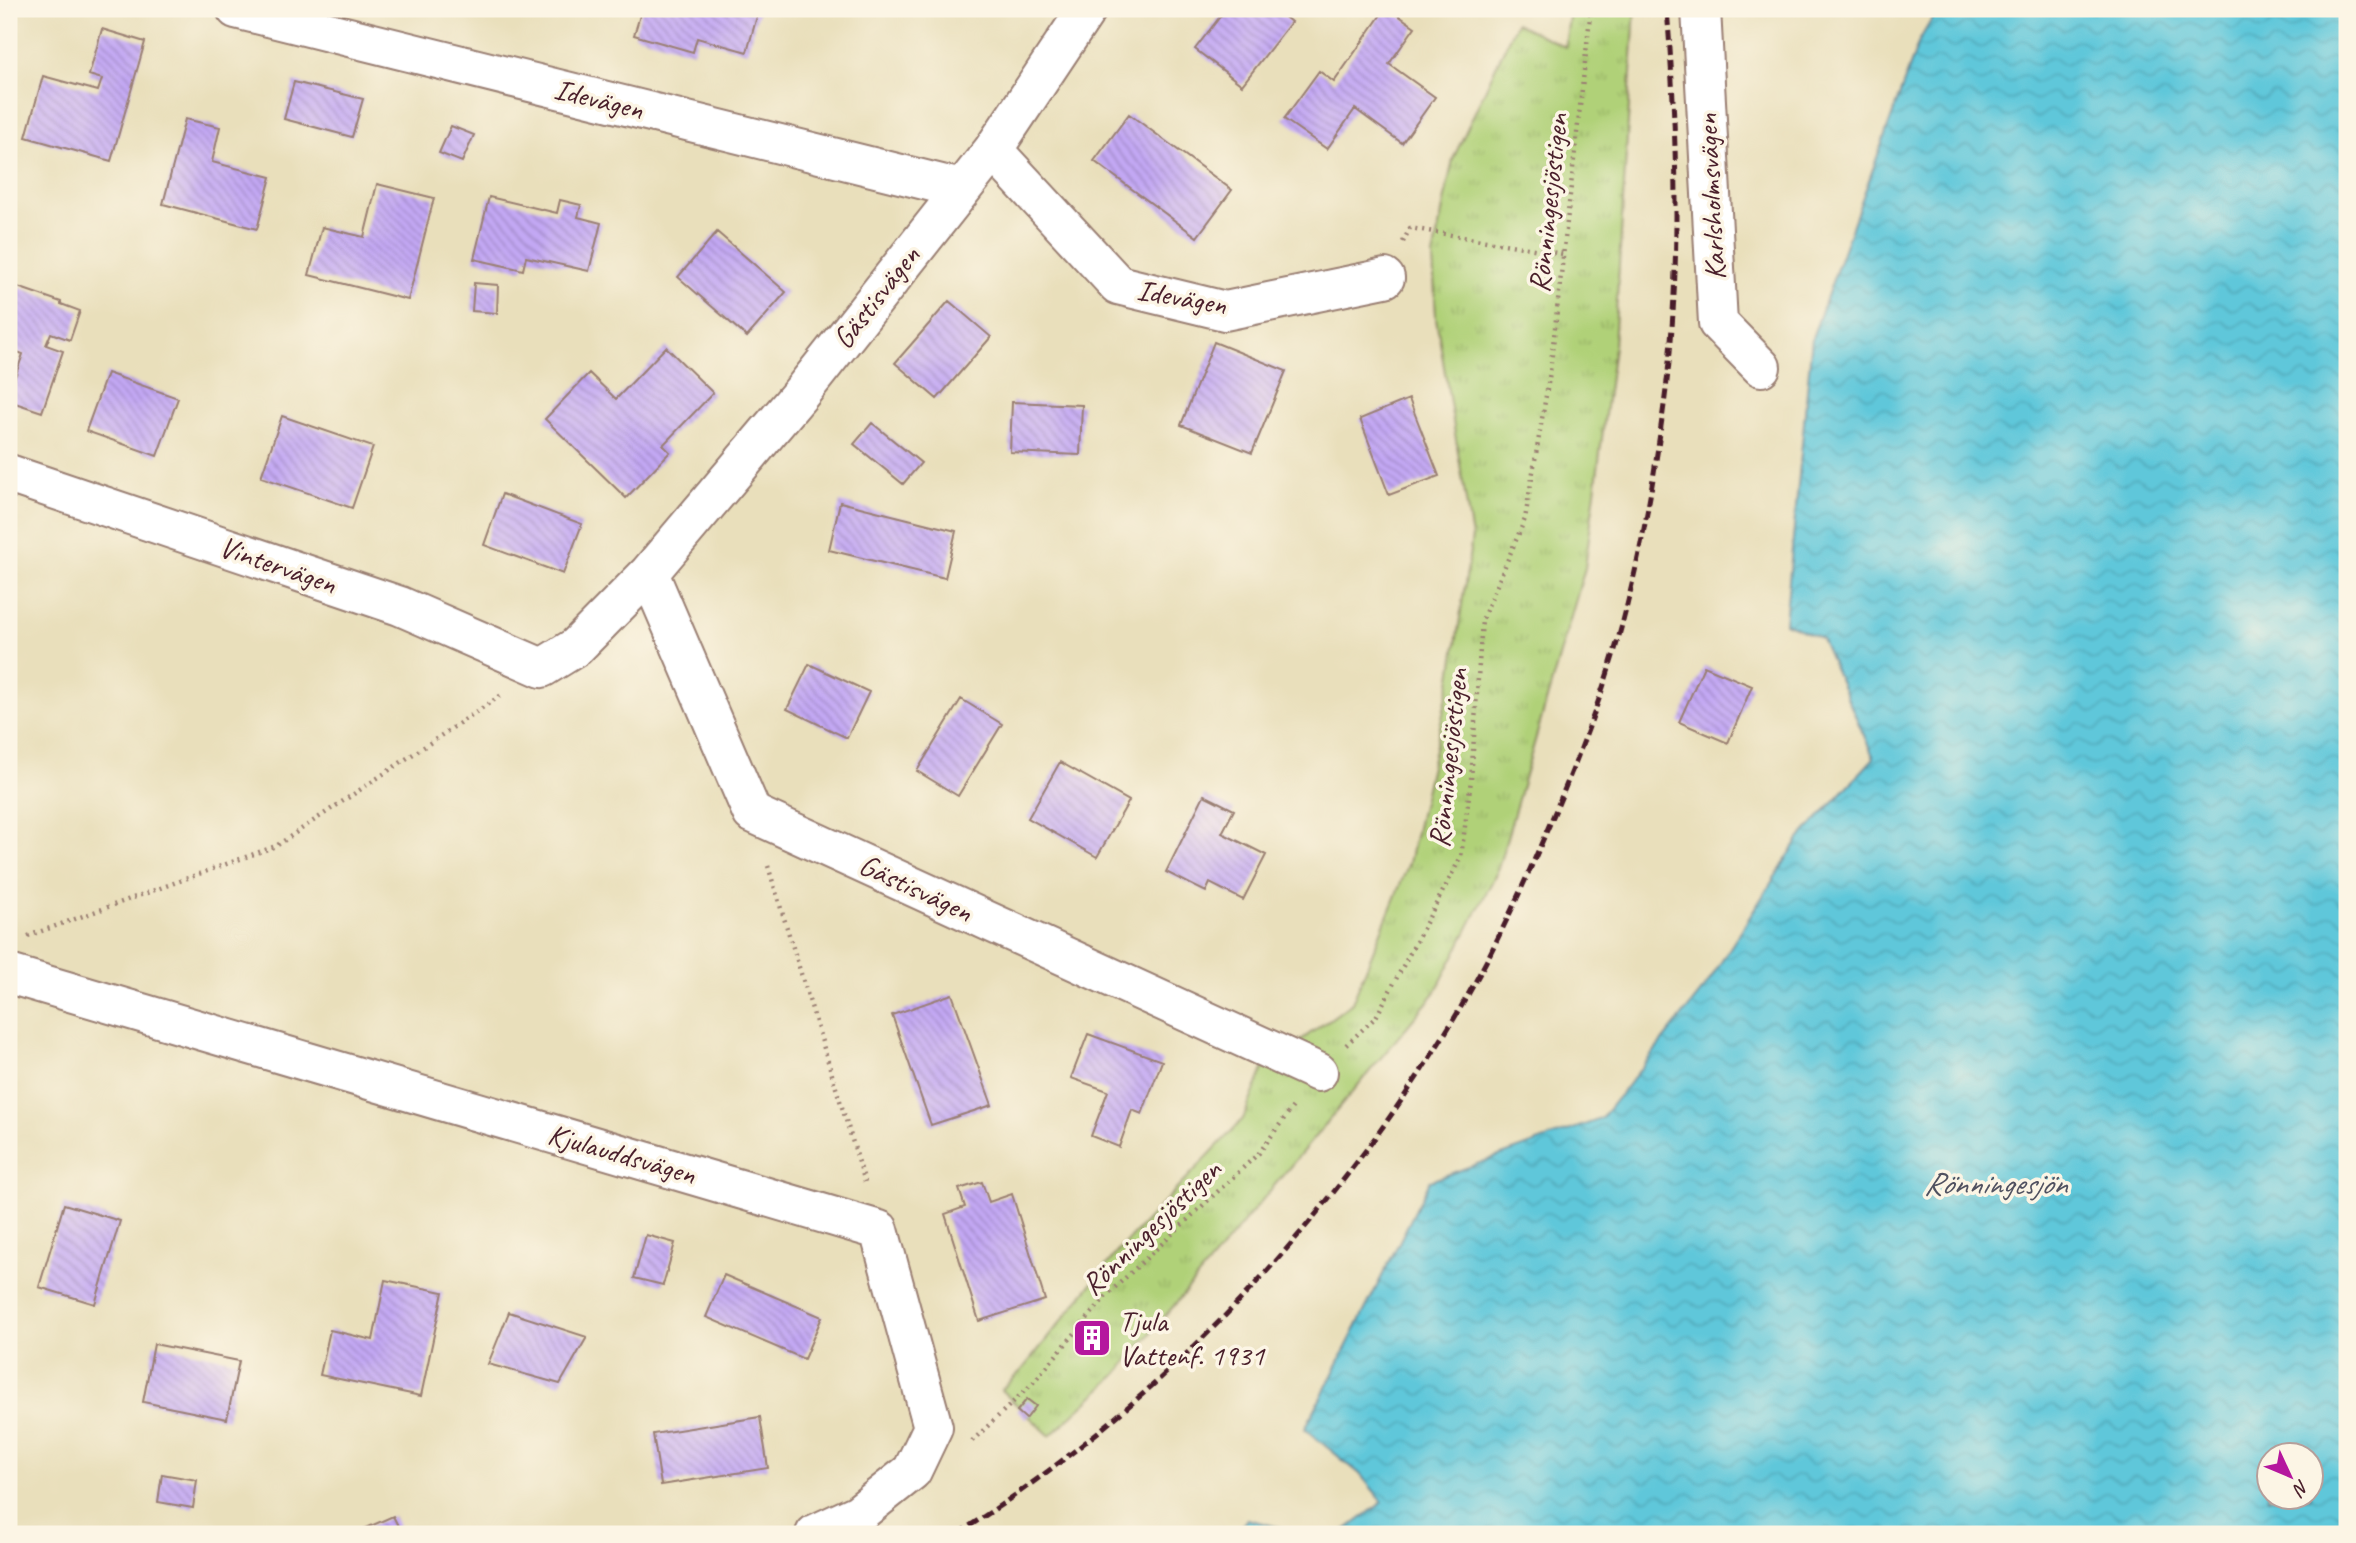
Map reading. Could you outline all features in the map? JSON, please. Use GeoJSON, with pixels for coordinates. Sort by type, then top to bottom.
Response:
{"type":"FeatureCollection","features":[{"type":"Feature","properties":{"kind":"street","name":"Idevägen"},"geometry":{"type":"LineString","coordinates":[[236,9],[961,188]]}},
{"type":"Feature","properties":{"kind":"street","name":"Gästisvägen"},"geometry":{"type":"LineString","coordinates":[[542,668],[576,647],[649,573],[801,393],[993,150],[1087,9]]}},
{"type":"Feature","properties":{"kind":"street","name":"Karlsholmsvägen"},"geometry":{"type":"LineString","coordinates":[[1701,9],[1718,323],[1761,367]]}},
{"type":"Feature","properties":{"kind":"street","name":"Idevägen"},"geometry":{"type":"LineString","coordinates":[[993,150],[1118,285],[1225,311],[1385,278]]}},
{"type":"Feature","properties":{"kind":"street","name":"Vintervägen"},"geometry":{"type":"LineString","coordinates":[[9,474],[400,606],[542,668]]}},
{"type":"Feature","properties":{"kind":"street"},"geometry":{"type":"LineString","coordinates":[[649,573],[752,813]]}},
{"type":"Feature","properties":{"kind":"street","name":"Gästisvägen"},"geometry":{"type":"LineString","coordinates":[[752,813],[1318,1072]]}},
{"type":"Feature","properties":{"kind":"street","name":"Kjulauddsvägen"},"geometry":{"type":"LineString","coordinates":[[9,974],[879,1230]]}},
{"type":"Feature","properties":{"kind":"street"},"geometry":{"type":"LineString","coordinates":[[815,1534],[858,1514],[912,1471],[933,1427],[879,1230]]}},
{"type":"Feature","properties":{"kind":"path","name":"Rönningesjöstigen"},"geometry":{"type":"LineString","coordinates":[[971,1442],[1031,1385],[1109,1293],[1259,1153],[1318,1072],[1376,1017],[1461,856],[1471,780],[1482,620],[1525,519],[1550,372],[1591,9]]}},
{"type":"Feature","properties":{"kind":"path"},"geometry":{"type":"LineString","coordinates":[[1385,278],[1410,228],[1563,254]]}},
{"type":"Feature","properties":{"kind":"path"},"geometry":{"type":"LineString","coordinates":[[22,939],[276,846],[542,668]]}},
{"type":"Feature","properties":{"kind":"path"},"geometry":{"type":"LineString","coordinates":[[752,813],[879,1230]]}},
{"type":"Feature","properties":{"kind":"green space"},"geometry":{"type":"Polygon","coordinates":[[[1570,9],[1635,9],[1614,346],[1585,568],[1497,872],[1435,993],[1116,1375],[1050,1436],[1001,1390],[1022,1370],[1118,1251],[1243,1119],[1264,1067],[1352,1003],[1409,863],[1451,678],[1472,537],[1436,318],[1433,256],[1453,159],[1516,23],[1565,47],[1570,9]]]}},
{"type":"Feature","properties":{"kind":"water","name":"Rönningesjön"},"geometry":{"type":"Polygon","coordinates":[[[1938,9],[2347,9],[2347,1534],[1340,1534],[1383,1502],[1360,1474],[1305,1429],[1430,1181],[1601,1119],[1706,986],[1799,839],[1874,758],[1821,638],[1785,623],[1812,338],[1919,41],[1938,9]]]}},
{"type":"Feature","properties":{"kind":"water"},"geometry":{"type":"Polygon","coordinates":[[[1247,1519],[1304,1534],[1236,1534],[1247,1519]]]}},
{"type":"Feature","properties":{"kind":"building"},"geometry":{"type":"Polygon","coordinates":[[[642,9],[759,9],[747,52],[697,38],[693,52],[634,35],[642,9]]]}},
{"type":"Feature","properties":{"kind":"building"},"geometry":{"type":"Polygon","coordinates":[[[1226,9],[1283,9],[1280,13],[1291,22],[1242,85],[1195,49],[1226,9]]]}},
{"type":"Feature","properties":{"kind":"building"},"geometry":{"type":"Polygon","coordinates":[[[1385,9],[1415,27],[1389,64],[1435,97],[1402,143],[1355,109],[1327,149],[1284,119],[1319,71],[1334,82],[1385,9]]]}},
{"type":"Feature","properties":{"kind":"building"},"geometry":{"type":"Polygon","coordinates":[[[102,29],[145,42],[111,161],[26,137],[43,76],[98,91],[102,79],[89,75],[102,29]]]}},
{"type":"Feature","properties":{"kind":"building"},"geometry":{"type":"Polygon","coordinates":[[[294,82],[363,99],[352,137],[284,119],[294,82]]]}},
{"type":"Feature","properties":{"kind":"building"},"geometry":{"type":"Polygon","coordinates":[[[1129,114],[1232,190],[1197,237],[1094,161],[1129,114]]]}},
{"type":"Feature","properties":{"kind":"building"},"geometry":{"type":"Polygon","coordinates":[[[185,119],[220,127],[212,162],[271,177],[257,229],[163,204],[185,119]]]}},
{"type":"Feature","properties":{"kind":"building"},"geometry":{"type":"Polygon","coordinates":[[[451,126],[474,135],[462,162],[439,153],[451,126]]]}},
{"type":"Feature","properties":{"kind":"building"},"geometry":{"type":"Polygon","coordinates":[[[377,184],[434,198],[408,300],[309,275],[322,227],[364,237],[377,184]]]}},
{"type":"Feature","properties":{"kind":"building"},"geometry":{"type":"Polygon","coordinates":[[[489,197],[557,213],[560,200],[581,205],[578,217],[601,223],[589,271],[526,257],[523,270],[474,259],[489,197]]]}},
{"type":"Feature","properties":{"kind":"building"},"geometry":{"type":"Polygon","coordinates":[[[717,232],[786,292],[747,337],[678,277],[717,232]]]}},
{"type":"Feature","properties":{"kind":"building"},"geometry":{"type":"Polygon","coordinates":[[[474,283],[498,285],[497,313],[472,311],[474,283]]]}},
{"type":"Feature","properties":{"kind":"building"},"geometry":{"type":"Polygon","coordinates":[[[9,284],[80,311],[70,340],[51,333],[46,345],[63,351],[42,412],[9,401],[23,354],[9,349],[9,284]]]}},
{"type":"Feature","properties":{"kind":"building"},"geometry":{"type":"Polygon","coordinates":[[[949,301],[991,337],[937,399],[895,363],[949,301]]]}},
{"type":"Feature","properties":{"kind":"building"},"geometry":{"type":"Polygon","coordinates":[[[1214,342],[1286,371],[1252,453],[1181,425],[1214,342]]]}},
{"type":"Feature","properties":{"kind":"building"},"geometry":{"type":"Polygon","coordinates":[[[666,347],[713,393],[663,445],[670,452],[626,498],[545,419],[589,373],[616,399],[666,347]]]}},
{"type":"Feature","properties":{"kind":"building"},"geometry":{"type":"Polygon","coordinates":[[[107,373],[178,398],[157,456],[86,431],[107,373]]]}},
{"type":"Feature","properties":{"kind":"building"},"geometry":{"type":"Polygon","coordinates":[[[1409,399],[1439,476],[1389,495],[1360,419],[1409,399]]]}},
{"type":"Feature","properties":{"kind":"building"},"geometry":{"type":"Polygon","coordinates":[[[1012,402],[1082,405],[1080,455],[1010,452],[1012,402]]]}},
{"type":"Feature","properties":{"kind":"building"},"geometry":{"type":"Polygon","coordinates":[[[282,416],[373,447],[352,508],[261,477],[282,416]]]}},
{"type":"Feature","properties":{"kind":"building"},"geometry":{"type":"Polygon","coordinates":[[[872,423],[921,463],[903,484],[854,444],[872,423]]]}},
{"type":"Feature","properties":{"kind":"building"},"geometry":{"type":"Polygon","coordinates":[[[502,494],[582,524],[563,574],[484,545],[502,494]]]}},
{"type":"Feature","properties":{"kind":"building"},"geometry":{"type":"Polygon","coordinates":[[[840,502],[956,531],[945,578],[829,550],[840,502]]]}},
{"type":"Feature","properties":{"kind":"building"},"geometry":{"type":"Polygon","coordinates":[[[809,664],[869,692],[847,738],[787,709],[809,664]]]}},
{"type":"Feature","properties":{"kind":"building"},"geometry":{"type":"Polygon","coordinates":[[[1704,666],[1752,686],[1728,743],[1679,722],[1704,666]]]}},
{"type":"Feature","properties":{"kind":"building"},"geometry":{"type":"Polygon","coordinates":[[[961,699],[1002,724],[958,796],[917,771],[961,699]]]}},
{"type":"Feature","properties":{"kind":"building"},"geometry":{"type":"Polygon","coordinates":[[[1060,762],[1129,801],[1097,857],[1028,818],[1060,762]]]}},
{"type":"Feature","properties":{"kind":"building"},"geometry":{"type":"Polygon","coordinates":[[[1204,795],[1234,810],[1222,833],[1266,855],[1243,900],[1210,883],[1206,892],[1166,872],[1204,795]]]}},
{"type":"Feature","properties":{"kind":"building"},"geometry":{"type":"Polygon","coordinates":[[[952,994],[992,1105],[931,1125],[892,1015],[952,994]]]}},
{"type":"Feature","properties":{"kind":"building"},"geometry":{"type":"Polygon","coordinates":[[[1088,1034],[1162,1061],[1142,1114],[1132,1110],[1119,1147],[1091,1136],[1108,1091],[1071,1078],[1088,1034]]]}},
{"type":"Feature","properties":{"kind":"building"},"geometry":{"type":"Polygon","coordinates":[[[982,1182],[989,1202],[1012,1194],[1045,1300],[979,1321],[945,1214],[965,1207],[959,1189],[982,1182]]]}},
{"type":"Feature","properties":{"kind":"building"},"geometry":{"type":"Polygon","coordinates":[[[64,1204],[120,1221],[95,1304],[39,1287],[64,1204]]]}},
{"type":"Feature","properties":{"kind":"building"},"geometry":{"type":"Polygon","coordinates":[[[646,1235],[675,1243],[663,1285],[634,1278],[646,1235]]]}},
{"type":"Feature","properties":{"kind":"building"},"geometry":{"type":"Polygon","coordinates":[[[724,1275],[822,1317],[804,1359],[706,1317],[724,1275]]]}},
{"type":"Feature","properties":{"kind":"building"},"geometry":{"type":"Polygon","coordinates":[[[385,1280],[443,1292],[421,1396],[320,1375],[330,1330],[373,1340],[385,1280]]]}},
{"type":"Feature","properties":{"kind":"building"},"geometry":{"type":"Polygon","coordinates":[[[509,1312],[587,1337],[560,1384],[488,1364],[509,1312]]]}},
{"type":"Feature","properties":{"kind":"building","name":"Tjula Vattenf. 1931"},"geometry":{"type":"Polygon","coordinates":[[[1094,1326],[1104,1334],[1089,1351],[1079,1343],[1094,1326]]]}},
{"type":"Feature","properties":{"kind":"building"},"geometry":{"type":"Polygon","coordinates":[[[154,1344],[239,1361],[227,1419],[143,1402],[154,1344]]]}},
{"type":"Feature","properties":{"kind":"building"},"geometry":{"type":"Polygon","coordinates":[[[1027,1399],[1036,1406],[1026,1419],[1017,1411],[1027,1399]]]}},
{"type":"Feature","properties":{"kind":"building"},"geometry":{"type":"Polygon","coordinates":[[[760,1417],[768,1468],[661,1485],[653,1434],[760,1417]]]}},
{"type":"Feature","properties":{"kind":"building"},"geometry":{"type":"Polygon","coordinates":[[[162,1474],[197,1480],[193,1508],[158,1502],[162,1474]]]}},
{"type":"Feature","properties":{"kind":"building"},"geometry":{"type":"Polygon","coordinates":[[[393,1516],[402,1534],[353,1534],[393,1516]]]}},
{"type":"Feature","properties":{"kind":"railway"},"geometry":{"type":"LineString","coordinates":[[957,1534],[1033,1483],[1105,1427],[1173,1366],[1238,1302],[1299,1234],[1356,1163],[1409,1089],[1471,990],[1517,898],[1571,773],[1603,688],[1621,630],[1651,492],[1668,374],[1675,270],[1674,113],[1667,9]]}},
{"type":"Feature","properties":{"kind":"place","name":"Tjula Vattenf. 1931"},"geometry":{"type":"Point","coordinates":[1092,1338]}}]}
